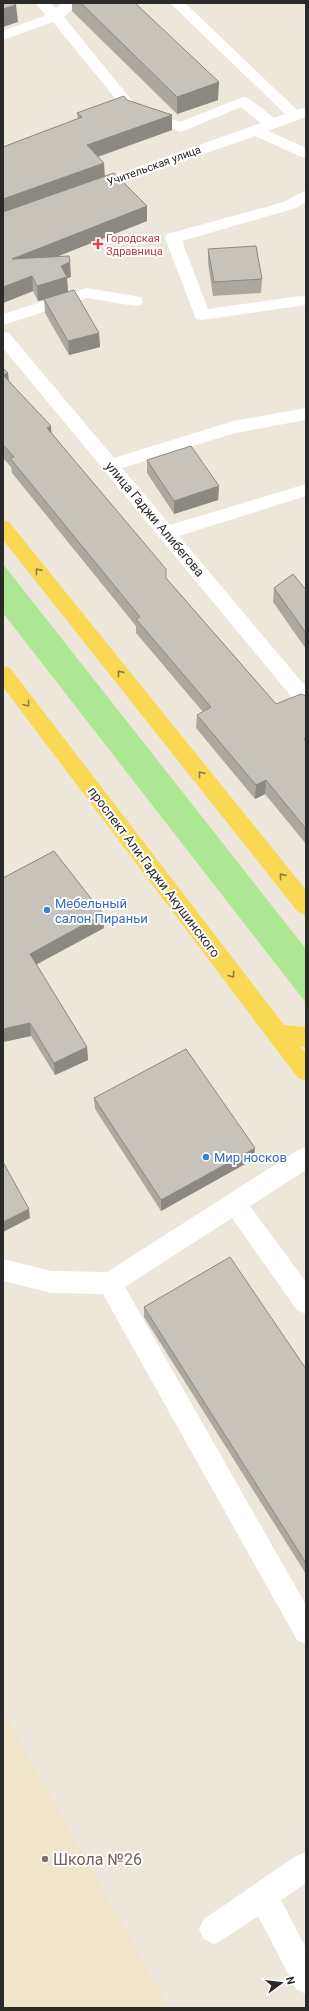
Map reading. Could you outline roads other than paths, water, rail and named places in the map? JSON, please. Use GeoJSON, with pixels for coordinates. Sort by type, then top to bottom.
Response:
{"type":"FeatureCollection","features":[{"type":"Feature","properties":{"kind":"main road"},"geometry":{"type":"LineString","coordinates":[[3,527],[306,906]]}},
{"type":"Feature","properties":{"kind":"main road","name":"проспект Али-Гаджи Акушинского"},"geometry":{"type":"LineString","coordinates":[[3,673],[306,1071]]}},
{"type":"Feature","properties":{"kind":"main road"},"geometry":{"type":"LineString","coordinates":[[278,1034],[306,1037]]}},
{"type":"Feature","properties":{"kind":"street"},"geometry":{"type":"LineString","coordinates":[[42,3],[56,16],[133,111],[181,127],[243,101],[272,124]]}},
{"type":"Feature","properties":{"kind":"street"},"geometry":{"type":"LineString","coordinates":[[3,36],[56,16],[71,3]]}},
{"type":"Feature","properties":{"kind":"street"},"geometry":{"type":"LineString","coordinates":[[177,3],[300,114]]}},
{"type":"Feature","properties":{"kind":"street","name":"Учительская улица"},"geometry":{"type":"LineString","coordinates":[[77,194],[300,114]]}},
{"type":"Feature","properties":{"kind":"street"},"geometry":{"type":"LineString","coordinates":[[255,130],[306,154]]}},
{"type":"Feature","properties":{"kind":"street"},"geometry":{"type":"LineString","coordinates":[[300,301],[202,315],[173,238],[290,204],[306,195]]}},
{"type":"Feature","properties":{"kind":"street"},"geometry":{"type":"LineString","coordinates":[[3,320],[86,293],[135,301]]}},
{"type":"Feature","properties":{"kind":"street","name":"улица Гаджи Алибегова"},"geometry":{"type":"LineString","coordinates":[[3,337],[305,699]]}},
{"type":"Feature","properties":{"kind":"street"},"geometry":{"type":"LineString","coordinates":[[110,466],[233,427],[306,414]]}},
{"type":"Feature","properties":{"kind":"street"},"geometry":{"type":"LineString","coordinates":[[166,533],[306,490]]}},
{"type":"Feature","properties":{"kind":"street"},"geometry":{"type":"LineString","coordinates":[[3,1270],[51,1282],[110,1283],[306,1157]]}},
{"type":"Feature","properties":{"kind":"street"},"geometry":{"type":"LineString","coordinates":[[234,1202],[306,1302]]}},
{"type":"Feature","properties":{"kind":"street"},"geometry":{"type":"LineString","coordinates":[[110,1283],[306,1631]]}},
{"type":"Feature","properties":{"kind":"street"},"geometry":{"type":"LineString","coordinates":[[214,1929],[306,1866]]}},
{"type":"Feature","properties":{"kind":"street"},"geometry":{"type":"LineString","coordinates":[[263,1895],[306,1978]]}},
{"type":"Feature","properties":{"kind":"place","name":"Городская Здравница"},"geometry":{"type":"Point","coordinates":[98,244]}},
{"type":"Feature","properties":{"kind":"place","name":"Мебельный салон Пираньи"},"geometry":{"type":"Point","coordinates":[47,910]}},
{"type":"Feature","properties":{"kind":"place","name":"Мир носков"},"geometry":{"type":"Point","coordinates":[206,1157]}},
{"type":"Feature","properties":{"kind":"place","name":"Школа №26"},"geometry":{"type":"Point","coordinates":[45,1859]}}]}
